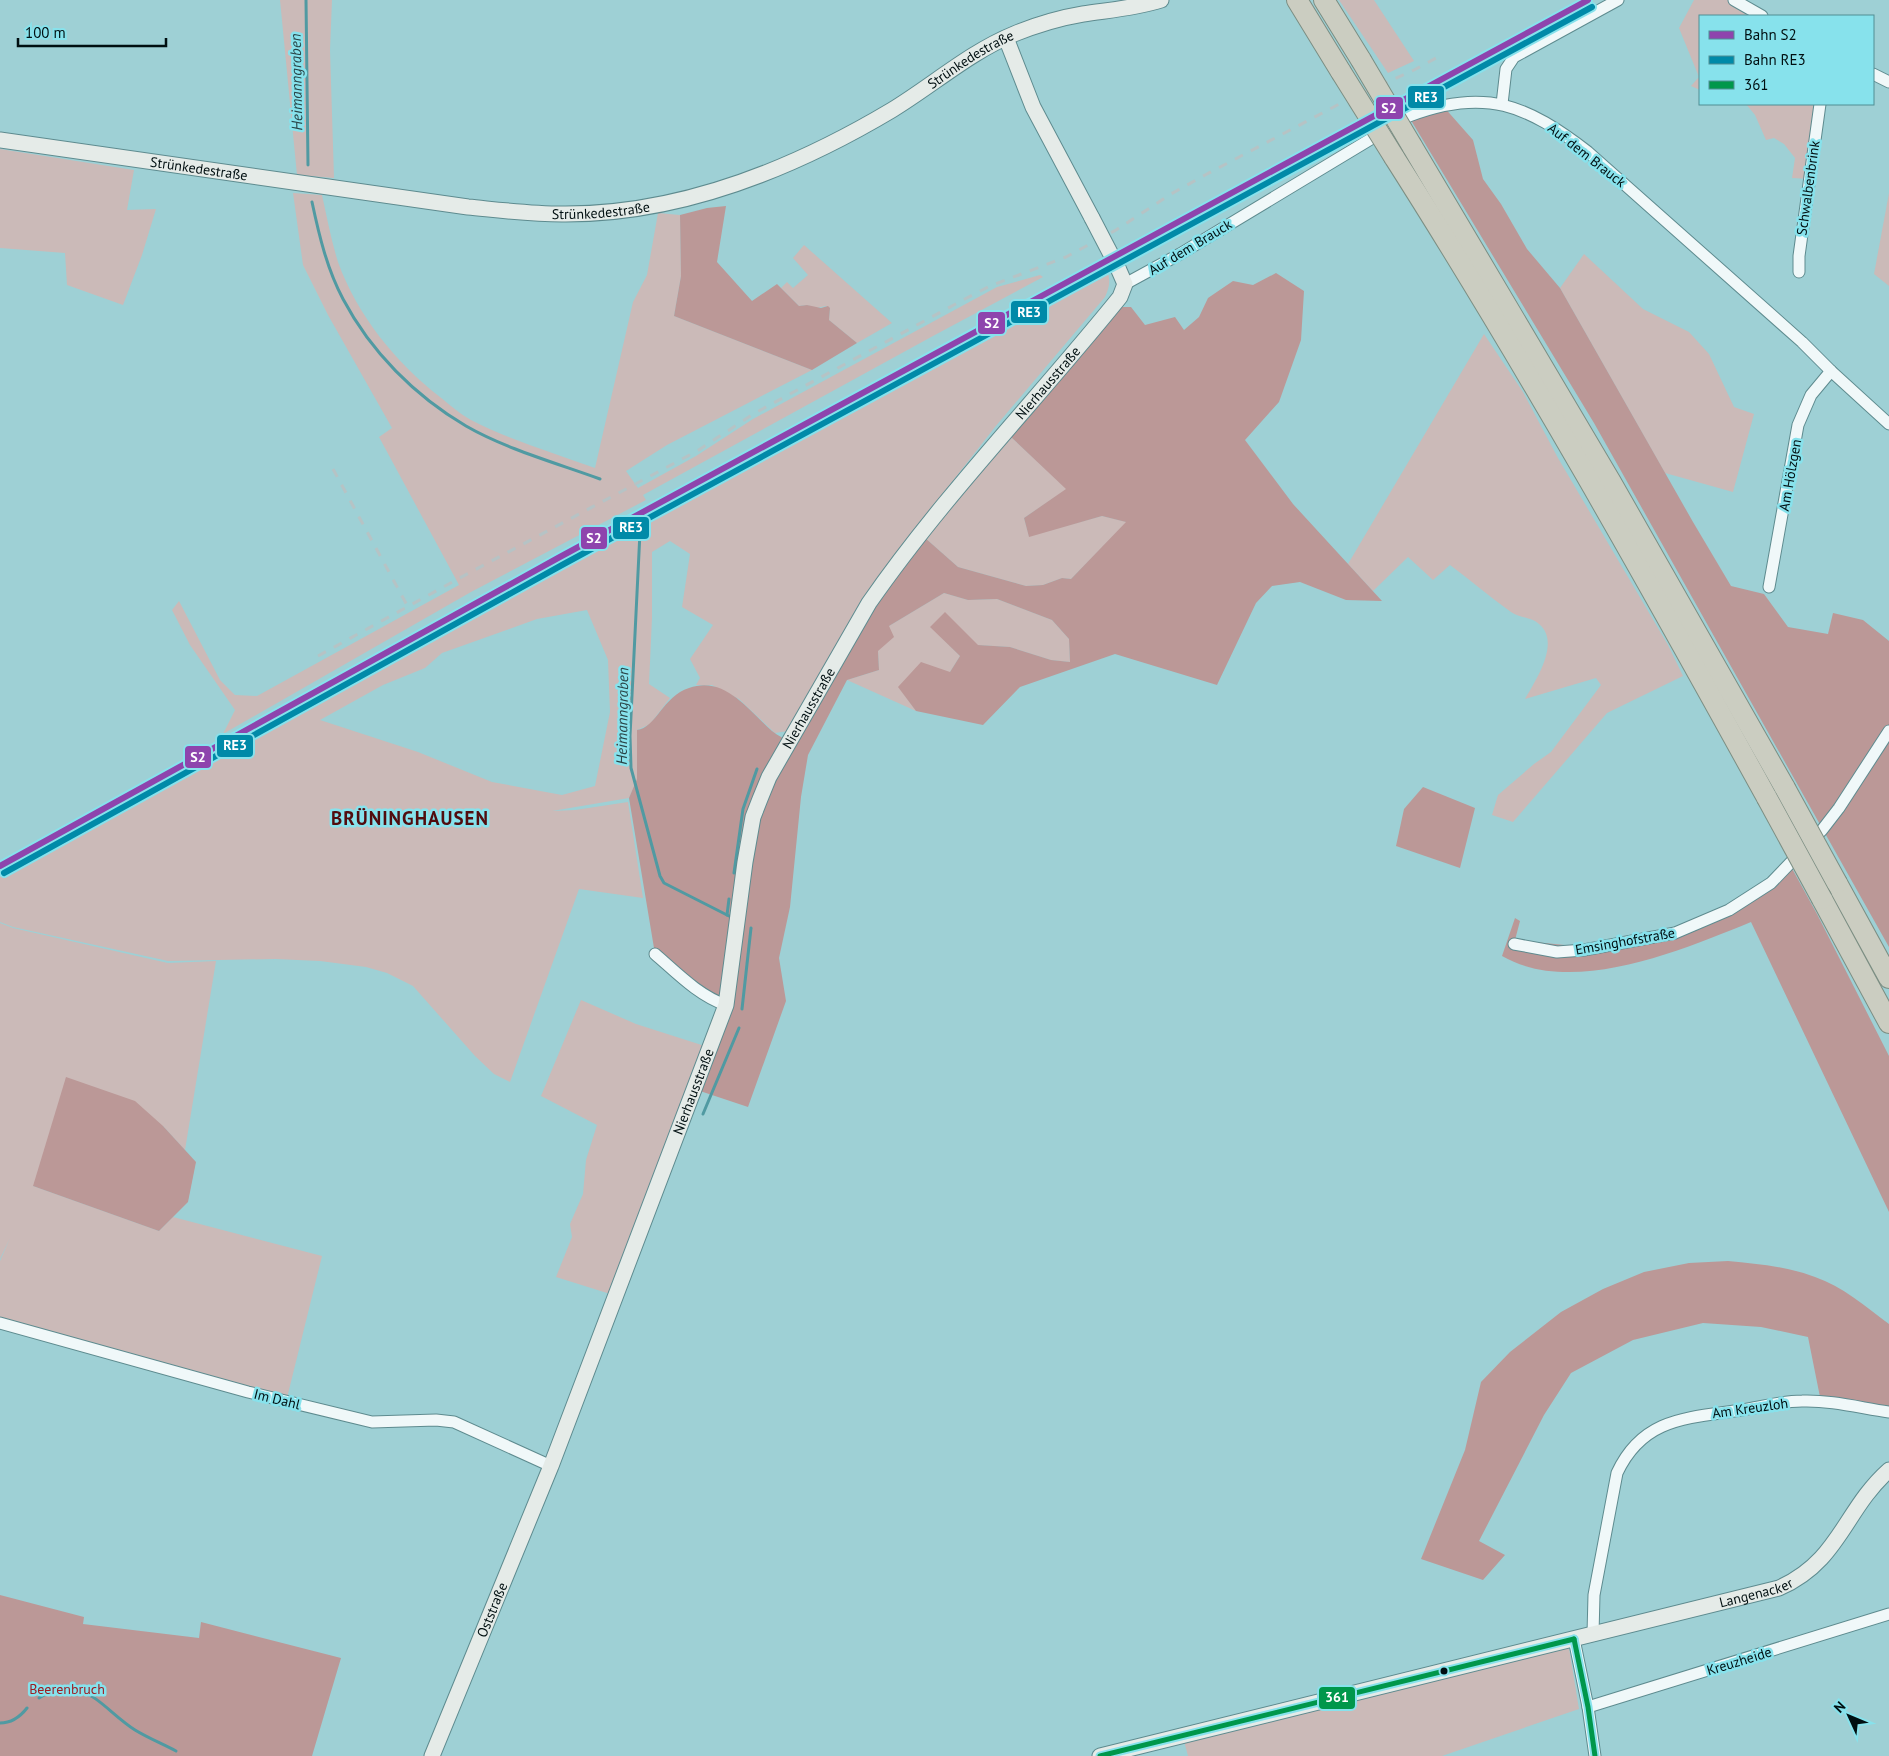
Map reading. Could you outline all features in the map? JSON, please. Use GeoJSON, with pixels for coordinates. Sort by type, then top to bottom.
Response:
{"type":"FeatureCollection","features":[{"type":"Feature","properties":{"kind":"highway"},"geometry":{"type":"LineString","coordinates":[[1297,0],[1454,253],[1680,640],[1889,1023]]}},
{"type":"Feature","properties":{"kind":"highway"},"geometry":{"type":"LineString","coordinates":[[1324,0],[1612,482],[1785,788],[1889,978]]}},
{"type":"Feature","properties":{"kind":"main road","name":"Strünkedestraße"},"geometry":{"type":"LineString","coordinates":[[0,140],[468,207],[538,214],[600,213],[660,205],[708,193],[762,174],[812,153],[893,109],[970,58],[1006,38],[1060,19],[1161,0]]}},
{"type":"Feature","properties":{"kind":"main road"},"geometry":{"type":"LineString","coordinates":[[1006,38],[1033,107],[1125,284]]}},
{"type":"Feature","properties":{"kind":"main road","name":"Nierhausstraße"},"geometry":{"type":"LineString","coordinates":[[551,1466],[726,1005],[753,817],[769,777],[869,604],[888,576],[940,510],[1116,303],[1125,284]]}},
{"type":"Feature","properties":{"kind":"main road","name":"Oststraße"},"geometry":{"type":"LineString","coordinates":[[432,1756],[551,1466]]}},
{"type":"Feature","properties":{"kind":"main road","name":"Langenacker"},"geometry":{"type":"LineString","coordinates":[[1100,1756],[1766,1592],[1791,1583],[1814,1568],[1823,1558],[1867,1494],[1889,1470]]}},
{"type":"Feature","properties":{"kind":"street"},"geometry":{"type":"LineString","coordinates":[[1502,104],[1506,69],[1514,57],[1618,0]]}},
{"type":"Feature","properties":{"kind":"street"},"geometry":{"type":"LineString","coordinates":[[1734,0],[1760,15]]}},
{"type":"Feature","properties":{"kind":"street"},"geometry":{"type":"LineString","coordinates":[[1874,74],[1889,82]]}},
{"type":"Feature","properties":{"kind":"street","name":"Auf dem Brauck"},"geometry":{"type":"LineString","coordinates":[[1125,284],[1180,254],[1408,116],[1466,102],[1502,104],[1530,114],[1550,125],[1588,152],[1802,342],[1889,424]]}},
{"type":"Feature","properties":{"kind":"street","name":"Schwalbenbrink"},"geometry":{"type":"LineString","coordinates":[[1799,272],[1799,256],[1820,105]]}},
{"type":"Feature","properties":{"kind":"street","name":"Am Hölzgen"},"geometry":{"type":"LineString","coordinates":[[1769,587],[1798,425],[1811,395],[1831,371]]}},
{"type":"Feature","properties":{"kind":"street","name":"Emsinghofstraße"},"geometry":{"type":"LineString","coordinates":[[1514,944],[1557,952],[1584,950],[1675,933],[1729,910],[1770,883],[1822,830],[1839,808],[1889,731]]}},
{"type":"Feature","properties":{"kind":"street"},"geometry":{"type":"LineString","coordinates":[[655,954],[696,989],[726,1005]]}},
{"type":"Feature","properties":{"kind":"street","name":"Im Dahl"},"geometry":{"type":"LineString","coordinates":[[0,1323],[238,1389],[372,1422],[436,1420],[454,1422],[551,1466]]}},
{"type":"Feature","properties":{"kind":"street","name":"Am Kreuzloh"},"geometry":{"type":"LineString","coordinates":[[1593,1634],[1594,1595],[1617,1473],[1634,1446],[1653,1430],[1678,1419],[1802,1401],[1889,1412]]}},
{"type":"Feature","properties":{"kind":"street","name":"Kreuzheide"},"geometry":{"type":"LineString","coordinates":[[1588,1707],[1889,1614]]}},
{"type":"Feature","properties":{"kind":"street"},"geometry":{"type":"LineString","coordinates":[[1574,1639],[1588,1707],[1595,1756]]}},
{"type":"Feature","properties":{"kind":"shaded area"},"geometry":{"type":"Polygon","coordinates":[[[280,0],[332,0],[330,50],[334,178],[297,175],[280,0]]]}},
{"type":"Feature","properties":{"kind":"shaded area"},"geometry":{"type":"Polygon","coordinates":[[[1339,0],[1374,0],[1414,61],[1388,73],[1339,0]]]}},
{"type":"Feature","properties":{"kind":"shaded area"},"geometry":{"type":"Polygon","coordinates":[[[1694,0],[1731,0],[1758,15],[1699,15],[1699,77],[1679,28],[1694,0]]]}},
{"type":"Feature","properties":{"kind":"shaded area"},"geometry":{"type":"Polygon","coordinates":[[[1699,77],[1699,90],[1691,86],[1699,77]]]}},
{"type":"Feature","properties":{"kind":"shaded area"},"geometry":{"type":"Polygon","coordinates":[[[1747,105],[1820,105],[1810,179],[1792,178],[1795,158],[1784,144],[1774,138],[1766,140],[1755,115],[1747,105]]]}},
{"type":"Feature","properties":{"kind":"shaded area"},"geometry":{"type":"Polygon","coordinates":[[[0,149],[134,170],[127,210],[156,209],[142,255],[123,305],[67,285],[65,253],[0,248],[0,149]]]}},
{"type":"Feature","properties":{"kind":"shaded area"},"geometry":{"type":"Polygon","coordinates":[[[293,193],[322,195],[338,262],[356,301],[393,353],[424,384],[471,420],[517,440],[595,468],[633,302],[647,275],[658,213],[680,215],[681,276],[674,316],[812,370],[667,445],[626,471],[638,488],[696,456],[753,419],[997,287],[1040,275],[1043,277],[643,495],[646,500],[471,592],[223,734],[235,710],[190,645],[172,610],[179,601],[220,680],[235,695],[257,696],[459,585],[379,437],[392,428],[328,315],[303,265],[293,193]]]}},
{"type":"Feature","properties":{"kind":"shaded area"},"geometry":{"type":"Polygon","coordinates":[[[1889,193],[1889,286],[1874,274],[1889,193]]]}},
{"type":"Feature","properties":{"kind":"shaded area"},"geometry":{"type":"Polygon","coordinates":[[[804,245],[892,323],[857,343],[829,320],[830,308],[826,306],[816,308],[807,305],[799,306],[781,288],[787,282],[793,288],[808,275],[793,258],[804,245]]]}},
{"type":"Feature","properties":{"kind":"shaded area"},"geometry":{"type":"Polygon","coordinates":[[[1584,254],[1643,309],[1689,332],[1709,354],[1734,407],[1754,414],[1733,492],[1665,473],[1560,288],[1584,254]]]}},
{"type":"Feature","properties":{"kind":"shaded area"},"geometry":{"type":"Polygon","coordinates":[[[1106,268],[1109,283],[1105,297],[995,427],[898,551],[788,731],[775,733],[739,699],[712,685],[696,685],[700,678],[690,659],[713,625],[682,607],[690,554],[670,541],[652,552],[649,684],[670,698],[650,724],[637,730],[637,779],[629,798],[552,811],[575,810],[628,802],[643,898],[579,889],[510,1082],[494,1074],[475,1056],[413,986],[387,973],[366,967],[320,961],[275,959],[168,961],[13,927],[0,922],[0,874],[375,666],[772,452],[1106,268]],[[587,610],[537,619],[442,653],[425,668],[383,685],[320,720],[418,752],[492,782],[562,795],[595,786],[610,712],[608,660],[587,610]]]}},
{"type":"Feature","properties":{"kind":"shaded area"},"geometry":{"type":"Polygon","coordinates":[[[1484,334],[1523,392],[1558,458],[1668,645],[1683,676],[1607,713],[1513,822],[1492,815],[1498,795],[1551,752],[1601,685],[1596,678],[1525,699],[1540,672],[1547,651],[1548,641],[1545,632],[1539,624],[1511,612],[1450,565],[1433,580],[1408,557],[1373,591],[1348,564],[1484,334]]]}},
{"type":"Feature","properties":{"kind":"shaded area"},"geometry":{"type":"Polygon","coordinates":[[[1011,437],[1067,489],[1024,518],[1029,536],[1102,516],[1127,522],[1071,579],[1062,578],[1043,585],[1026,586],[958,567],[924,537],[1011,437]]]}},
{"type":"Feature","properties":{"kind":"shaded area"},"geometry":{"type":"Polygon","coordinates":[[[944,593],[968,600],[997,599],[1052,620],[1069,639],[1070,662],[1051,660],[1010,647],[977,645],[931,627],[960,656],[950,672],[899,687],[916,711],[847,680],[879,670],[878,651],[889,626],[944,593]]]}},
{"type":"Feature","properties":{"kind":"shaded area"},"geometry":{"type":"Polygon","coordinates":[[[0,923],[13,928],[168,963],[216,961],[185,1150],[163,1126],[33,1186],[159,1231],[173,1217],[322,1256],[287,1398],[0,1318],[0,1261],[10,1238],[0,1259],[0,923]]]}},
{"type":"Feature","properties":{"kind":"shaded area"},"geometry":{"type":"Polygon","coordinates":[[[581,1000],[636,1024],[711,1048],[623,1298],[556,1277],[572,1237],[570,1224],[583,1194],[586,1160],[597,1125],[541,1096],[581,1000]]]}},
{"type":"Feature","properties":{"kind":"shaded area"},"geometry":{"type":"Polygon","coordinates":[[[1569,1648],[1579,1709],[1442,1756],[1188,1756],[1184,1741],[1298,1712],[1424,1684],[1496,1662],[1569,1648]]]}},
{"type":"Feature","properties":{"kind":"green space"},"geometry":{"type":"Polygon","coordinates":[[[1443,106],[1473,140],[1483,179],[1501,204],[1527,249],[1560,288],[1731,586],[1764,594],[1788,627],[1828,634],[1833,613],[1863,620],[1889,641],[1889,947],[1594,423],[1409,117],[1443,106]]]}},
{"type":"Feature","properties":{"kind":"green space"},"geometry":{"type":"Polygon","coordinates":[[[726,206],[717,262],[752,301],[777,284],[799,306],[807,305],[821,308],[828,306],[830,308],[829,320],[857,343],[812,370],[674,316],[681,276],[680,215],[707,208],[726,206]]]}},
{"type":"Feature","properties":{"kind":"green space"},"geometry":{"type":"Polygon","coordinates":[[[1276,273],[1304,291],[1301,340],[1279,402],[1245,440],[1293,504],[1382,601],[1346,600],[1300,582],[1272,586],[1256,603],[1217,685],[1115,654],[1020,687],[983,725],[916,711],[898,687],[921,662],[950,672],[960,656],[930,627],[945,612],[978,645],[1010,647],[1051,660],[1070,662],[1069,639],[1052,620],[997,599],[968,600],[944,593],[889,626],[894,637],[878,651],[879,670],[847,680],[808,755],[801,797],[790,907],[779,958],[786,1001],[748,1107],[694,1089],[726,1005],[655,954],[629,798],[637,779],[637,730],[649,724],[666,704],[680,692],[702,685],[714,686],[735,697],[772,731],[792,743],[886,586],[924,537],[958,567],[1026,586],[1043,585],[1062,578],[1071,579],[1126,522],[1102,516],[1029,537],[1024,518],[1066,489],[1011,437],[1121,307],[1131,307],[1145,325],[1175,317],[1184,330],[1199,317],[1208,298],[1233,281],[1253,285],[1276,273]]]}},
{"type":"Feature","properties":{"kind":"green space"},"geometry":{"type":"Polygon","coordinates":[[[1423,787],[1475,808],[1460,868],[1396,846],[1404,809],[1423,787]]]}},
{"type":"Feature","properties":{"kind":"green space"},"geometry":{"type":"Polygon","coordinates":[[[1789,863],[1889,1056],[1889,1212],[1751,922],[1661,956],[1594,971],[1561,972],[1530,967],[1502,956],[1515,918],[1520,921],[1515,940],[1575,946],[1677,927],[1734,909],[1789,863]]]}},
{"type":"Feature","properties":{"kind":"green space"},"geometry":{"type":"Polygon","coordinates":[[[66,1077],[135,1101],[163,1126],[196,1162],[188,1202],[159,1231],[33,1186],[66,1077]]]}},
{"type":"Feature","properties":{"kind":"green space"},"geometry":{"type":"Polygon","coordinates":[[[1728,1261],[1782,1268],[1804,1273],[1825,1281],[1854,1298],[1889,1324],[1889,1410],[1821,1402],[1808,1337],[1761,1327],[1703,1323],[1633,1340],[1571,1373],[1544,1415],[1479,1541],[1505,1555],[1483,1580],[1421,1559],[1465,1450],[1481,1382],[1510,1352],[1561,1312],[1603,1289],[1644,1272],[1689,1263],[1728,1261]]]}},
{"type":"Feature","properties":{"kind":"green space","name":"Beerenbruch"},"geometry":{"type":"Polygon","coordinates":[[[0,1595],[84,1617],[83,1624],[199,1638],[201,1622],[341,1658],[312,1756],[0,1756],[0,1595]]]}},
{"type":"Feature","properties":{"kind":"waterway","name":"Heimanngraben"},"geometry":{"type":"LineString","coordinates":[[306,0],[308,165]]}},
{"type":"Feature","properties":{"kind":"waterway","name":"Heimanngraben"},"geometry":{"type":"LineString","coordinates":[[312,202],[328,264],[337,288],[367,337],[381,355],[412,387],[447,414],[481,434],[514,449],[600,479]]}},
{"type":"Feature","properties":{"kind":"waterway","name":"Heimanngraben"},"geometry":{"type":"LineString","coordinates":[[640,532],[630,736],[631,768],[660,876],[664,883],[729,916]]}},
{"type":"Feature","properties":{"kind":"waterway"},"geometry":{"type":"LineString","coordinates":[[734,873],[743,809],[757,769]]}},
{"type":"Feature","properties":{"kind":"waterway"},"geometry":{"type":"LineString","coordinates":[[727,915],[729,899]]}},
{"type":"Feature","properties":{"kind":"waterway","name":"Heimanngraben"},"geometry":{"type":"LineString","coordinates":[[742,1009],[751,928]]}},
{"type":"Feature","properties":{"kind":"waterway","name":"Heimanngraben"},"geometry":{"type":"LineString","coordinates":[[703,1114],[739,1028]]}},
{"type":"Feature","properties":{"kind":"waterway"},"geometry":{"type":"LineString","coordinates":[[39,1698],[54,1690],[68,1688],[80,1690],[101,1703],[135,1730],[176,1751]]}},
{"type":"Feature","properties":{"kind":"waterway"},"geometry":{"type":"LineString","coordinates":[[0,1723],[15,1719],[27,1708]]}},
{"type":"Feature","properties":{"kind":"railway"},"geometry":{"type":"LineString","coordinates":[[318,656],[697,451],[755,413],[963,300],[990,286],[1066,257],[1116,230],[1171,194],[1207,174],[1345,101],[1438,57]]}},
{"type":"Feature","properties":{"kind":"railway"},"geometry":{"type":"LineString","coordinates":[[333,469],[408,607]]}},
{"type":"Feature","properties":{"kind":"rail line","name":"S2"},"geometry":{"type":"LineString","coordinates":[[0,866],[558,558],[1588,0]]}},
{"type":"Feature","properties":{"kind":"rail line","name":"RE3"},"geometry":{"type":"LineString","coordinates":[[4,873],[562,565],[1592,7]]}},
{"type":"Feature","properties":{"kind":"transit line","name":"361"},"geometry":{"type":"LineString","coordinates":[[1574,1639],[1588,1707],[1595,1756]]}},
{"type":"Feature","properties":{"kind":"transit line","name":"361"},"geometry":{"type":"LineString","coordinates":[[1100,1756],[1574,1639]]}},
{"type":"Feature","properties":{"kind":"district","name":"BRÜNINGHAUSEN"},"geometry":{"type":"Point","coordinates":[410,818]}}]}
